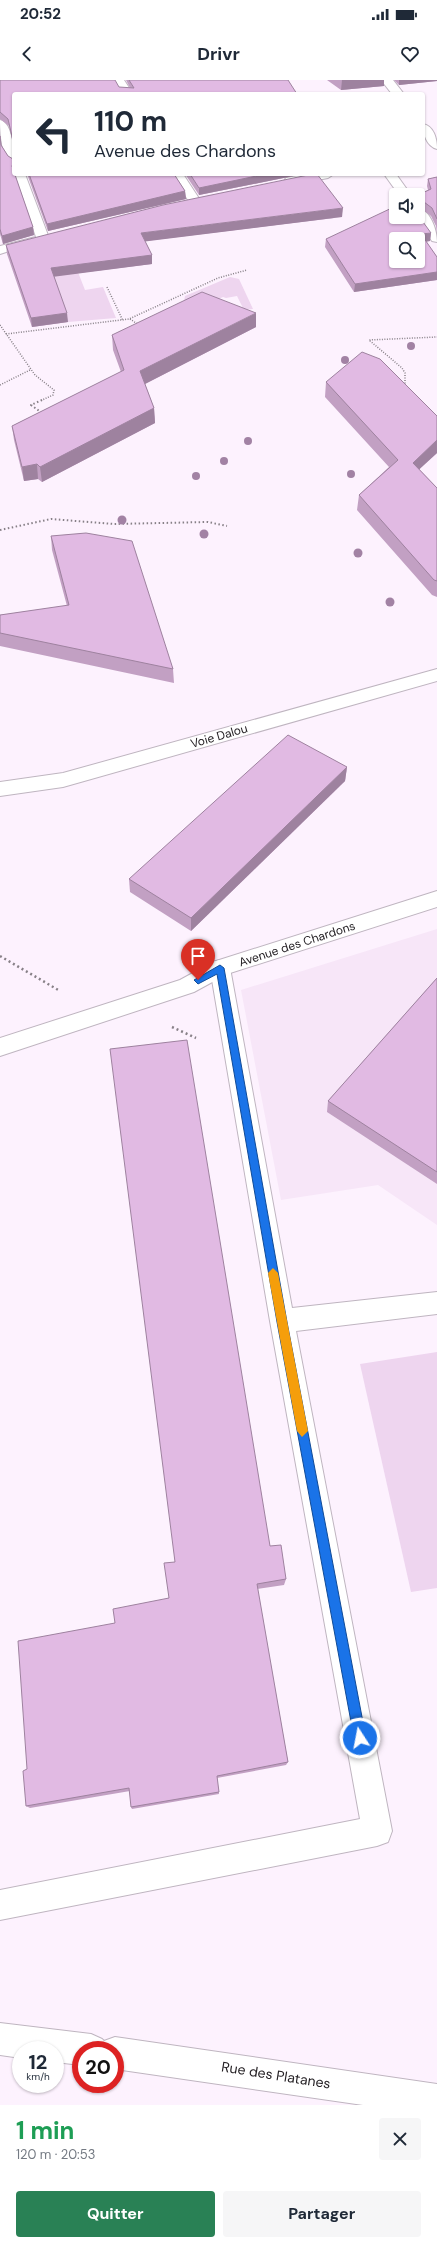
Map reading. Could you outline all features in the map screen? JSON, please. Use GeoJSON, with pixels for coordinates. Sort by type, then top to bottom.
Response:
{"type":"FeatureCollection","features":[{"type":"Feature","properties":{"kind":"street"},"geometry":{"type":"LineString","coordinates":[[118,80],[126,92]]}},
{"type":"Feature","properties":{"kind":"street"},"geometry":{"type":"LineString","coordinates":[[387,80],[396,92]]}},
{"type":"Feature","properties":{"kind":"street"},"geometry":{"type":"LineString","coordinates":[[0,124],[12,156]]}},
{"type":"Feature","properties":{"kind":"street"},"geometry":{"type":"LineString","coordinates":[[425,131],[435,149]]}},
{"type":"Feature","properties":{"kind":"street"},"geometry":{"type":"LineString","coordinates":[[20,176],[43,238]]}},
{"type":"Feature","properties":{"kind":"street"},"geometry":{"type":"LineString","coordinates":[[179,176],[198,200],[179,204]]}},
{"type":"Feature","properties":{"kind":"street"},"geometry":{"type":"LineString","coordinates":[[281,183],[318,176]]}},
{"type":"Feature","properties":{"kind":"street"},"geometry":{"type":"LineString","coordinates":[[391,176],[400,188]]}},
{"type":"Feature","properties":{"kind":"street"},"geometry":{"type":"LineString","coordinates":[[425,222],[437,238]]}},
{"type":"Feature","properties":{"kind":"street"},"geometry":{"type":"LineString","coordinates":[[0,250],[55,234]]}},
{"type":"Feature","properties":{"kind":"street","name":"Voie Dalou"},"geometry":{"type":"LineString","coordinates":[[0,789],[63,780],[437,675]]}},
{"type":"Feature","properties":{"kind":"street","name":"Avenue des Chardons"},"geometry":{"type":"LineString","coordinates":[[0,1047],[187,986],[220,968],[437,899]]}},
{"type":"Feature","properties":{"kind":"street"},"geometry":{"type":"LineString","coordinates":[[0,1904],[377,1831],[282,1322],[220,968]]}},
{"type":"Feature","properties":{"kind":"street"},"geometry":{"type":"LineString","coordinates":[[282,1322],[437,1303]]}},
{"type":"Feature","properties":{"kind":"street"},"geometry":{"type":"LineString","coordinates":[[0,2039],[72,2048]]}},
{"type":"Feature","properties":{"kind":"street","name":"Rue des Platanes"},"geometry":{"type":"LineString","coordinates":[[124,2054],[215,2066],[437,2100]]}},
{"type":"Feature","properties":{"kind":"path"},"geometry":{"type":"LineString","coordinates":[[6,334],[122,321],[218,278],[247,270]]}},
{"type":"Feature","properties":{"kind":"path"},"geometry":{"type":"LineString","coordinates":[[107,287],[122,321]]}},
{"type":"Feature","properties":{"kind":"path"},"geometry":{"type":"LineString","coordinates":[[129,319],[140,325]]}},
{"type":"Feature","properties":{"kind":"path"},"geometry":{"type":"LineString","coordinates":[[0,325],[28,363],[30,370],[38,379],[54,390],[53,395],[31,405],[48,417]]}},
{"type":"Feature","properties":{"kind":"path"},"geometry":{"type":"LineString","coordinates":[[406,390],[405,373],[402,368],[369,340],[437,337]]}},
{"type":"Feature","properties":{"kind":"path"},"geometry":{"type":"LineString","coordinates":[[0,385],[30,370]]}},
{"type":"Feature","properties":{"kind":"path"},"geometry":{"type":"LineString","coordinates":[[0,530],[51,519],[114,524],[208,522],[227,526]]}},
{"type":"Feature","properties":{"kind":"path"},"geometry":{"type":"LineString","coordinates":[[0,956],[100,1015]]}},
{"type":"Feature","properties":{"kind":"path"},"geometry":{"type":"LineString","coordinates":[[128,1005],[236,1058]]}},
{"type":"Feature","properties":{"kind":"shaded area"},"geometry":{"type":"Polygon","coordinates":[[[43,256],[72,257],[85,290],[103,287],[116,318],[68,322],[43,256]]]}},
{"type":"Feature","properties":{"kind":"shaded area"},"geometry":{"type":"Polygon","coordinates":[[[230,277],[239,279],[253,309],[244,310],[237,296],[226,298],[223,297],[187,314],[182,312],[185,296],[230,277]]]}},
{"type":"Feature","properties":{"kind":"shaded area"},"geometry":{"type":"Polygon","coordinates":[[[437,929],[437,1225],[378,1185],[281,1200],[241,990],[437,929]]]}},
{"type":"Feature","properties":{"kind":"shaded area"},"geometry":{"type":"Polygon","coordinates":[[[437,1352],[437,1588],[411,1592],[360,1364],[437,1352]]]}},
{"type":"Feature","properties":{"kind":"building"},"geometry":{"type":"Polygon","coordinates":[[[0,80],[115,80],[119,87],[134,88],[129,80],[288,80],[296,92],[12,92],[12,136],[8,119],[0,112],[0,80]]]}},
{"type":"Feature","properties":{"kind":"building"},"geometry":{"type":"Polygon","coordinates":[[[0,136],[1,145],[8,156],[12,158],[12,176],[15,176],[33,227],[2,236],[0,229],[0,136]]]}},
{"type":"Feature","properties":{"kind":"building"},"geometry":{"type":"Polygon","coordinates":[[[30,176],[175,176],[185,191],[47,224],[30,176]]]}},
{"type":"Feature","properties":{"kind":"building"},"geometry":{"type":"Polygon","coordinates":[[[191,176],[256,176],[199,188],[191,176]]]}},
{"type":"Feature","properties":{"kind":"building"},"geometry":{"type":"Polygon","coordinates":[[[303,176],[319,176],[343,208],[141,233],[152,255],[51,268],[67,313],[31,318],[6,245],[163,205],[303,176]]]}},
{"type":"Feature","properties":{"kind":"building"},"geometry":{"type":"Polygon","coordinates":[[[437,177],[437,219],[432,208],[425,203],[425,192],[431,189],[428,179],[437,177]]]}},
{"type":"Feature","properties":{"kind":"building"},"geometry":{"type":"Polygon","coordinates":[[[389,209],[389,224],[424,224],[431,233],[389,232],[389,268],[425,268],[425,240],[437,257],[437,272],[355,284],[326,239],[389,209]]]}},
{"type":"Feature","properties":{"kind":"building"},"geometry":{"type":"Polygon","coordinates":[[[202,292],[256,313],[140,371],[154,408],[40,467],[37,464],[22,467],[12,426],[124,370],[112,335],[202,292]]]}},
{"type":"Feature","properties":{"kind":"building"},"geometry":{"type":"Polygon","coordinates":[[[362,352],[380,359],[437,416],[437,440],[413,463],[437,488],[437,581],[434,580],[359,495],[398,460],[326,382],[362,352]]]}},
{"type":"Feature","properties":{"kind":"building"},"geometry":{"type":"Polygon","coordinates":[[[86,533],[132,541],[173,669],[0,633],[0,615],[69,605],[51,536],[86,533]]]}},
{"type":"Feature","properties":{"kind":"building"},"geometry":{"type":"Polygon","coordinates":[[[288,735],[347,767],[191,918],[129,879],[288,735]]]}},
{"type":"Feature","properties":{"kind":"building"},"geometry":{"type":"Polygon","coordinates":[[[437,978],[437,1172],[328,1101],[437,978]]]}},
{"type":"Feature","properties":{"kind":"building"},"geometry":{"type":"Polygon","coordinates":[[[187,1040],[270,1546],[281,1545],[286,1579],[257,1584],[288,1762],[217,1776],[219,1792],[131,1807],[129,1788],[26,1806],[23,1771],[27,1769],[18,1641],[115,1623],[113,1609],[169,1598],[164,1563],[175,1562],[110,1049],[187,1040]]]}},
{"type":"Feature","properties":{"kind":"slow traffic"},"geometry":{"type":"LineString","coordinates":[[273,1273],[302,1431]]}},
{"type":"Feature","properties":{"kind":"route"},"geometry":{"type":"LineString","coordinates":[[198,980],[220,968],[282,1322],[360,1738]]}}]}
